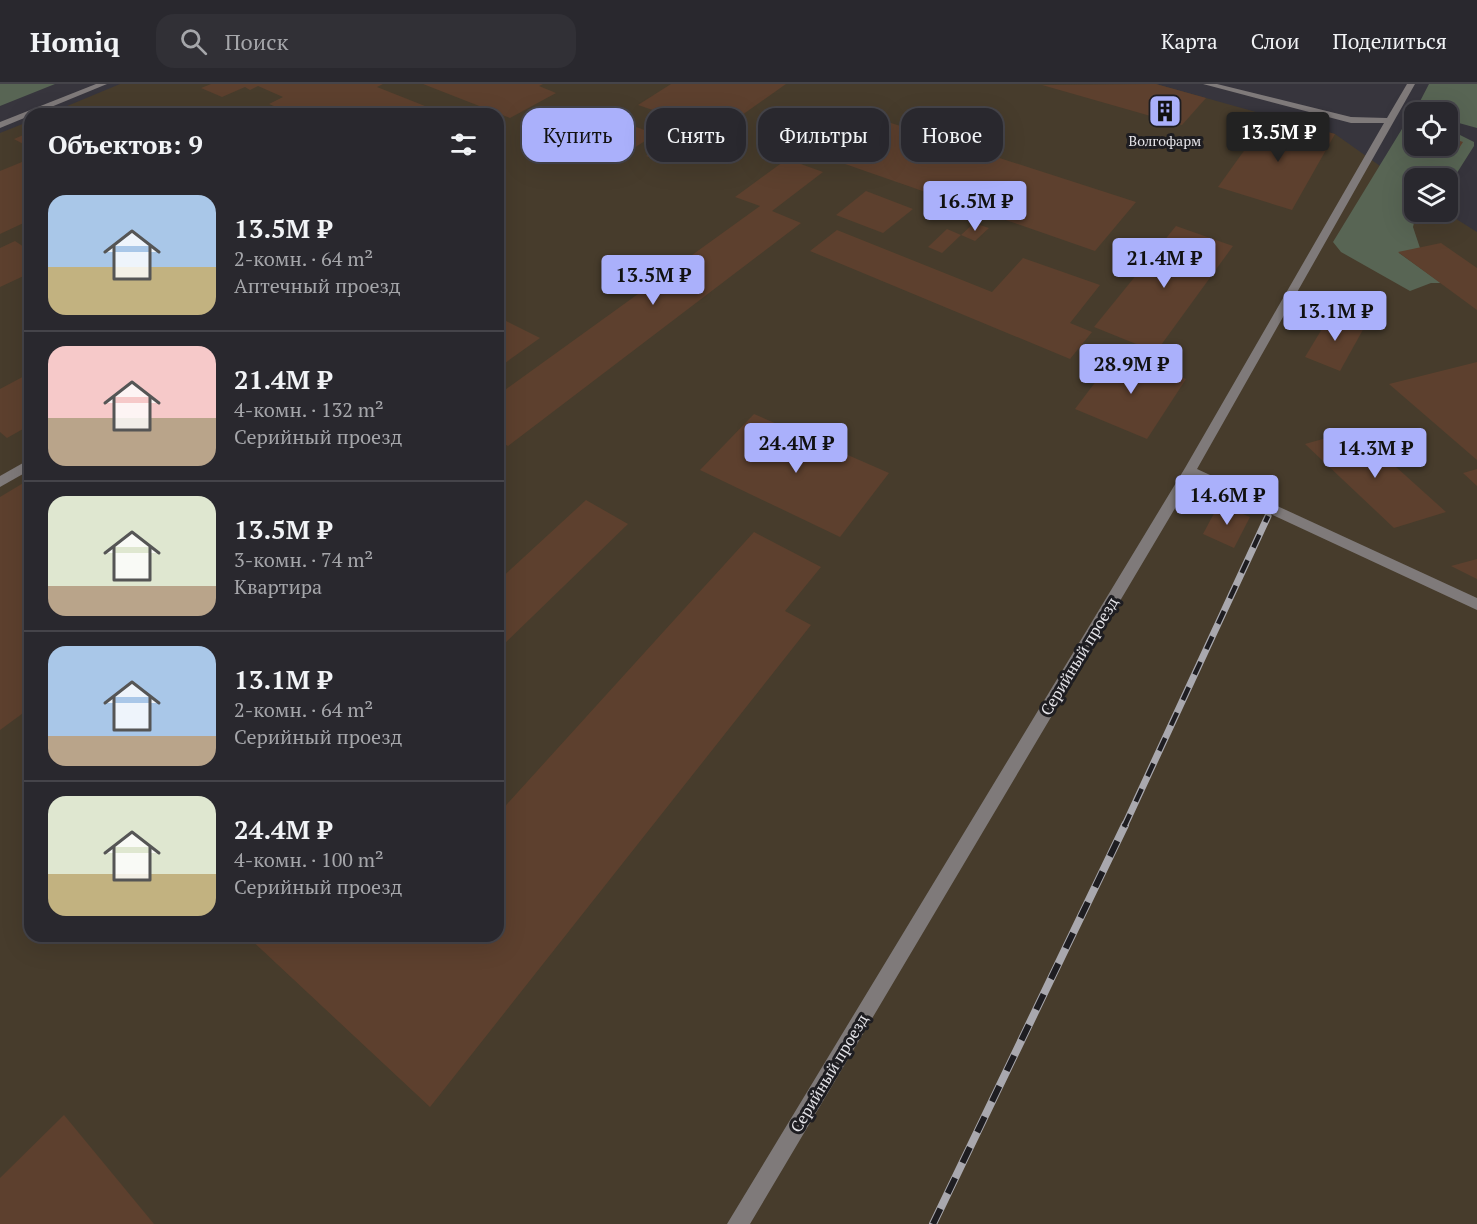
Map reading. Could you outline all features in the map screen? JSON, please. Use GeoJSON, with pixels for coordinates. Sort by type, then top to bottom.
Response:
{"type":"FeatureCollection","features":[{"type":"Feature","properties":{"kind":"street"},"geometry":{"type":"LineString","coordinates":[[43,108],[103,84]]}},
{"type":"Feature","properties":{"kind":"street"},"geometry":{"type":"LineString","coordinates":[[1208,84],[1351,120],[1389,122]]}},
{"type":"Feature","properties":{"kind":"street","name":"Серийный проезд"},"geometry":{"type":"LineString","coordinates":[[738,1224],[1190,471],[1411,84]]}},
{"type":"Feature","properties":{"kind":"street"},"geometry":{"type":"LineString","coordinates":[[0,125],[24,115]]}},
{"type":"Feature","properties":{"kind":"street"},"geometry":{"type":"LineString","coordinates":[[0,482],[24,468]]}},
{"type":"Feature","properties":{"kind":"street"},"geometry":{"type":"LineString","coordinates":[[1190,471],[1477,604]]}},
{"type":"Feature","properties":{"kind":"shaded area"},"geometry":{"type":"Polygon","coordinates":[[[120,84],[1156,84],[1335,134],[1404,183],[1404,222],[1458,222],[1458,220],[1477,232],[1477,1224],[0,1224],[0,133],[24,123],[24,942],[504,942],[504,108],[62,108],[120,84]]]}},
{"type":"Feature","properties":{"kind":"green space"},"geometry":{"type":"Polygon","coordinates":[[[0,84],[55,84],[0,106],[0,84]]]}},
{"type":"Feature","properties":{"kind":"green space"},"geometry":{"type":"Polygon","coordinates":[[[1429,84],[1477,84],[1477,128],[1458,123],[1458,102],[1420,102],[1429,84]]]}},
{"type":"Feature","properties":{"kind":"green space"},"geometry":{"type":"Polygon","coordinates":[[[1404,126],[1404,156],[1458,156],[1458,134],[1474,142],[1474,146],[1458,171],[1458,168],[1404,168],[1404,222],[1414,222],[1413,227],[1420,248],[1399,253],[1441,283],[1431,283],[1410,291],[1341,252],[1333,242],[1404,126]]]}},
{"type":"Feature","properties":{"kind":"building"},"geometry":{"type":"Polygon","coordinates":[[[211,84],[383,84],[377,87],[430,108],[279,108],[269,104],[283,97],[258,86],[250,90],[245,87],[222,97],[201,88],[211,84]]]}},
{"type":"Feature","properties":{"kind":"building"},"geometry":{"type":"Polygon","coordinates":[[[423,84],[543,84],[539,86],[556,93],[528,108],[522,108],[522,111],[510,118],[504,116],[504,108],[484,108],[423,84]]]}},
{"type":"Feature","properties":{"kind":"building"},"geometry":{"type":"Polygon","coordinates":[[[671,84],[786,84],[746,112],[746,108],[647,108],[638,105],[671,84]]]}},
{"type":"Feature","properties":{"kind":"building","name":"Волгофарм"},"geometry":{"type":"Polygon","coordinates":[[[1156,84],[1206,98],[1182,125],[1042,85],[1156,84]]]}},
{"type":"Feature","properties":{"kind":"building"},"geometry":{"type":"Polygon","coordinates":[[[1269,116],[1335,134],[1292,210],[1218,187],[1269,116]]]}},
{"type":"Feature","properties":{"kind":"building"},"geometry":{"type":"Polygon","coordinates":[[[889,122],[901,126],[901,162],[1003,162],[1003,159],[1136,202],[1095,251],[839,162],[889,162],[889,122]]]}},
{"type":"Feature","properties":{"kind":"building"},"geometry":{"type":"Polygon","coordinates":[[[634,126],[646,130],[646,140],[634,148],[634,126]]]}},
{"type":"Feature","properties":{"kind":"building"},"geometry":{"type":"Polygon","coordinates":[[[24,135],[24,144],[14,139],[24,135]]]}},
{"type":"Feature","properties":{"kind":"building"},"geometry":{"type":"Polygon","coordinates":[[[1458,140],[1463,142],[1458,150],[1458,140]]]}},
{"type":"Feature","properties":{"kind":"building"},"geometry":{"type":"Polygon","coordinates":[[[22,162],[24,163],[24,223],[0,234],[0,171],[22,162]]]}},
{"type":"Feature","properties":{"kind":"building"},"geometry":{"type":"Polygon","coordinates":[[[783,162],[795,162],[823,172],[772,211],[801,223],[508,446],[504,444],[504,391],[760,206],[735,197],[783,162]]]}},
{"type":"Feature","properties":{"kind":"building"},"geometry":{"type":"Polygon","coordinates":[[[866,191],[913,209],[883,233],[836,215],[866,191]]]}},
{"type":"Feature","properties":{"kind":"building"},"geometry":{"type":"Polygon","coordinates":[[[974,223],[989,228],[975,241],[961,235],[974,223]]]}},
{"type":"Feature","properties":{"kind":"building"},"geometry":{"type":"Polygon","coordinates":[[[1176,226],[1233,246],[1156,352],[1094,327],[1176,226]]]}},
{"type":"Feature","properties":{"kind":"building"},"geometry":{"type":"Polygon","coordinates":[[[947,229],[961,235],[942,253],[928,247],[947,229]]]}},
{"type":"Feature","properties":{"kind":"building"},"geometry":{"type":"Polygon","coordinates":[[[837,230],[992,292],[1023,258],[1100,285],[1070,323],[1092,332],[1070,359],[810,251],[837,230]]]}},
{"type":"Feature","properties":{"kind":"building"},"geometry":{"type":"Polygon","coordinates":[[[15,241],[24,247],[24,276],[0,287],[0,248],[15,241]]]}},
{"type":"Feature","properties":{"kind":"building"},"geometry":{"type":"Polygon","coordinates":[[[1441,243],[1477,268],[1477,310],[1398,252],[1441,243]]]}},
{"type":"Feature","properties":{"kind":"building"},"geometry":{"type":"Polygon","coordinates":[[[1331,314],[1365,326],[1340,371],[1305,357],[1331,314]]]}},
{"type":"Feature","properties":{"kind":"building"},"geometry":{"type":"Polygon","coordinates":[[[504,320],[540,338],[504,364],[504,320]]]}},
{"type":"Feature","properties":{"kind":"building"},"geometry":{"type":"Polygon","coordinates":[[[1118,352],[1186,379],[1147,439],[1075,409],[1118,352]]]}},
{"type":"Feature","properties":{"kind":"building"},"geometry":{"type":"Polygon","coordinates":[[[1477,362],[1477,460],[1389,384],[1477,362]]]}},
{"type":"Feature","properties":{"kind":"building"},"geometry":{"type":"Polygon","coordinates":[[[24,376],[24,428],[7,438],[0,432],[0,389],[24,376]]]}},
{"type":"Feature","properties":{"kind":"building"},"geometry":{"type":"Polygon","coordinates":[[[754,414],[889,473],[840,537],[700,470],[754,414]]]}},
{"type":"Feature","properties":{"kind":"building"},"geometry":{"type":"Polygon","coordinates":[[[1355,430],[1446,512],[1394,528],[1305,444],[1355,430]]]}},
{"type":"Feature","properties":{"kind":"building"},"geometry":{"type":"Polygon","coordinates":[[[1477,469],[1477,486],[1463,473],[1477,469]]]}},
{"type":"Feature","properties":{"kind":"building"},"geometry":{"type":"Polygon","coordinates":[[[24,483],[24,712],[0,730],[0,497],[24,483]]]}},
{"type":"Feature","properties":{"kind":"building"},"geometry":{"type":"Polygon","coordinates":[[[586,500],[628,524],[504,644],[504,575],[586,500]]]}},
{"type":"Feature","properties":{"kind":"building"},"geometry":{"type":"Polygon","coordinates":[[[1219,504],[1250,517],[1234,548],[1203,534],[1219,504]]]}},
{"type":"Feature","properties":{"kind":"building"},"geometry":{"type":"Polygon","coordinates":[[[754,532],[821,567],[785,611],[811,625],[430,1107],[253,942],[504,942],[504,807],[754,532]]]}},
{"type":"Feature","properties":{"kind":"building"},"geometry":{"type":"Polygon","coordinates":[[[1477,559],[1477,579],[1451,566],[1477,559]]]}},
{"type":"Feature","properties":{"kind":"building"},"geometry":{"type":"Polygon","coordinates":[[[64,1115],[154,1224],[0,1224],[0,1178],[64,1115]]]}},
{"type":"Feature","properties":{"kind":"railway"},"geometry":{"type":"LineString","coordinates":[[1124,827],[1268,516]]}},
{"type":"Feature","properties":{"kind":"railway"},"geometry":{"type":"LineString","coordinates":[[933,1224],[1125,825]]}},
{"type":"Feature","properties":{"kind":"place","name":"Волгофарм"},"geometry":{"type":"Point","coordinates":[1165,111]}}]}
